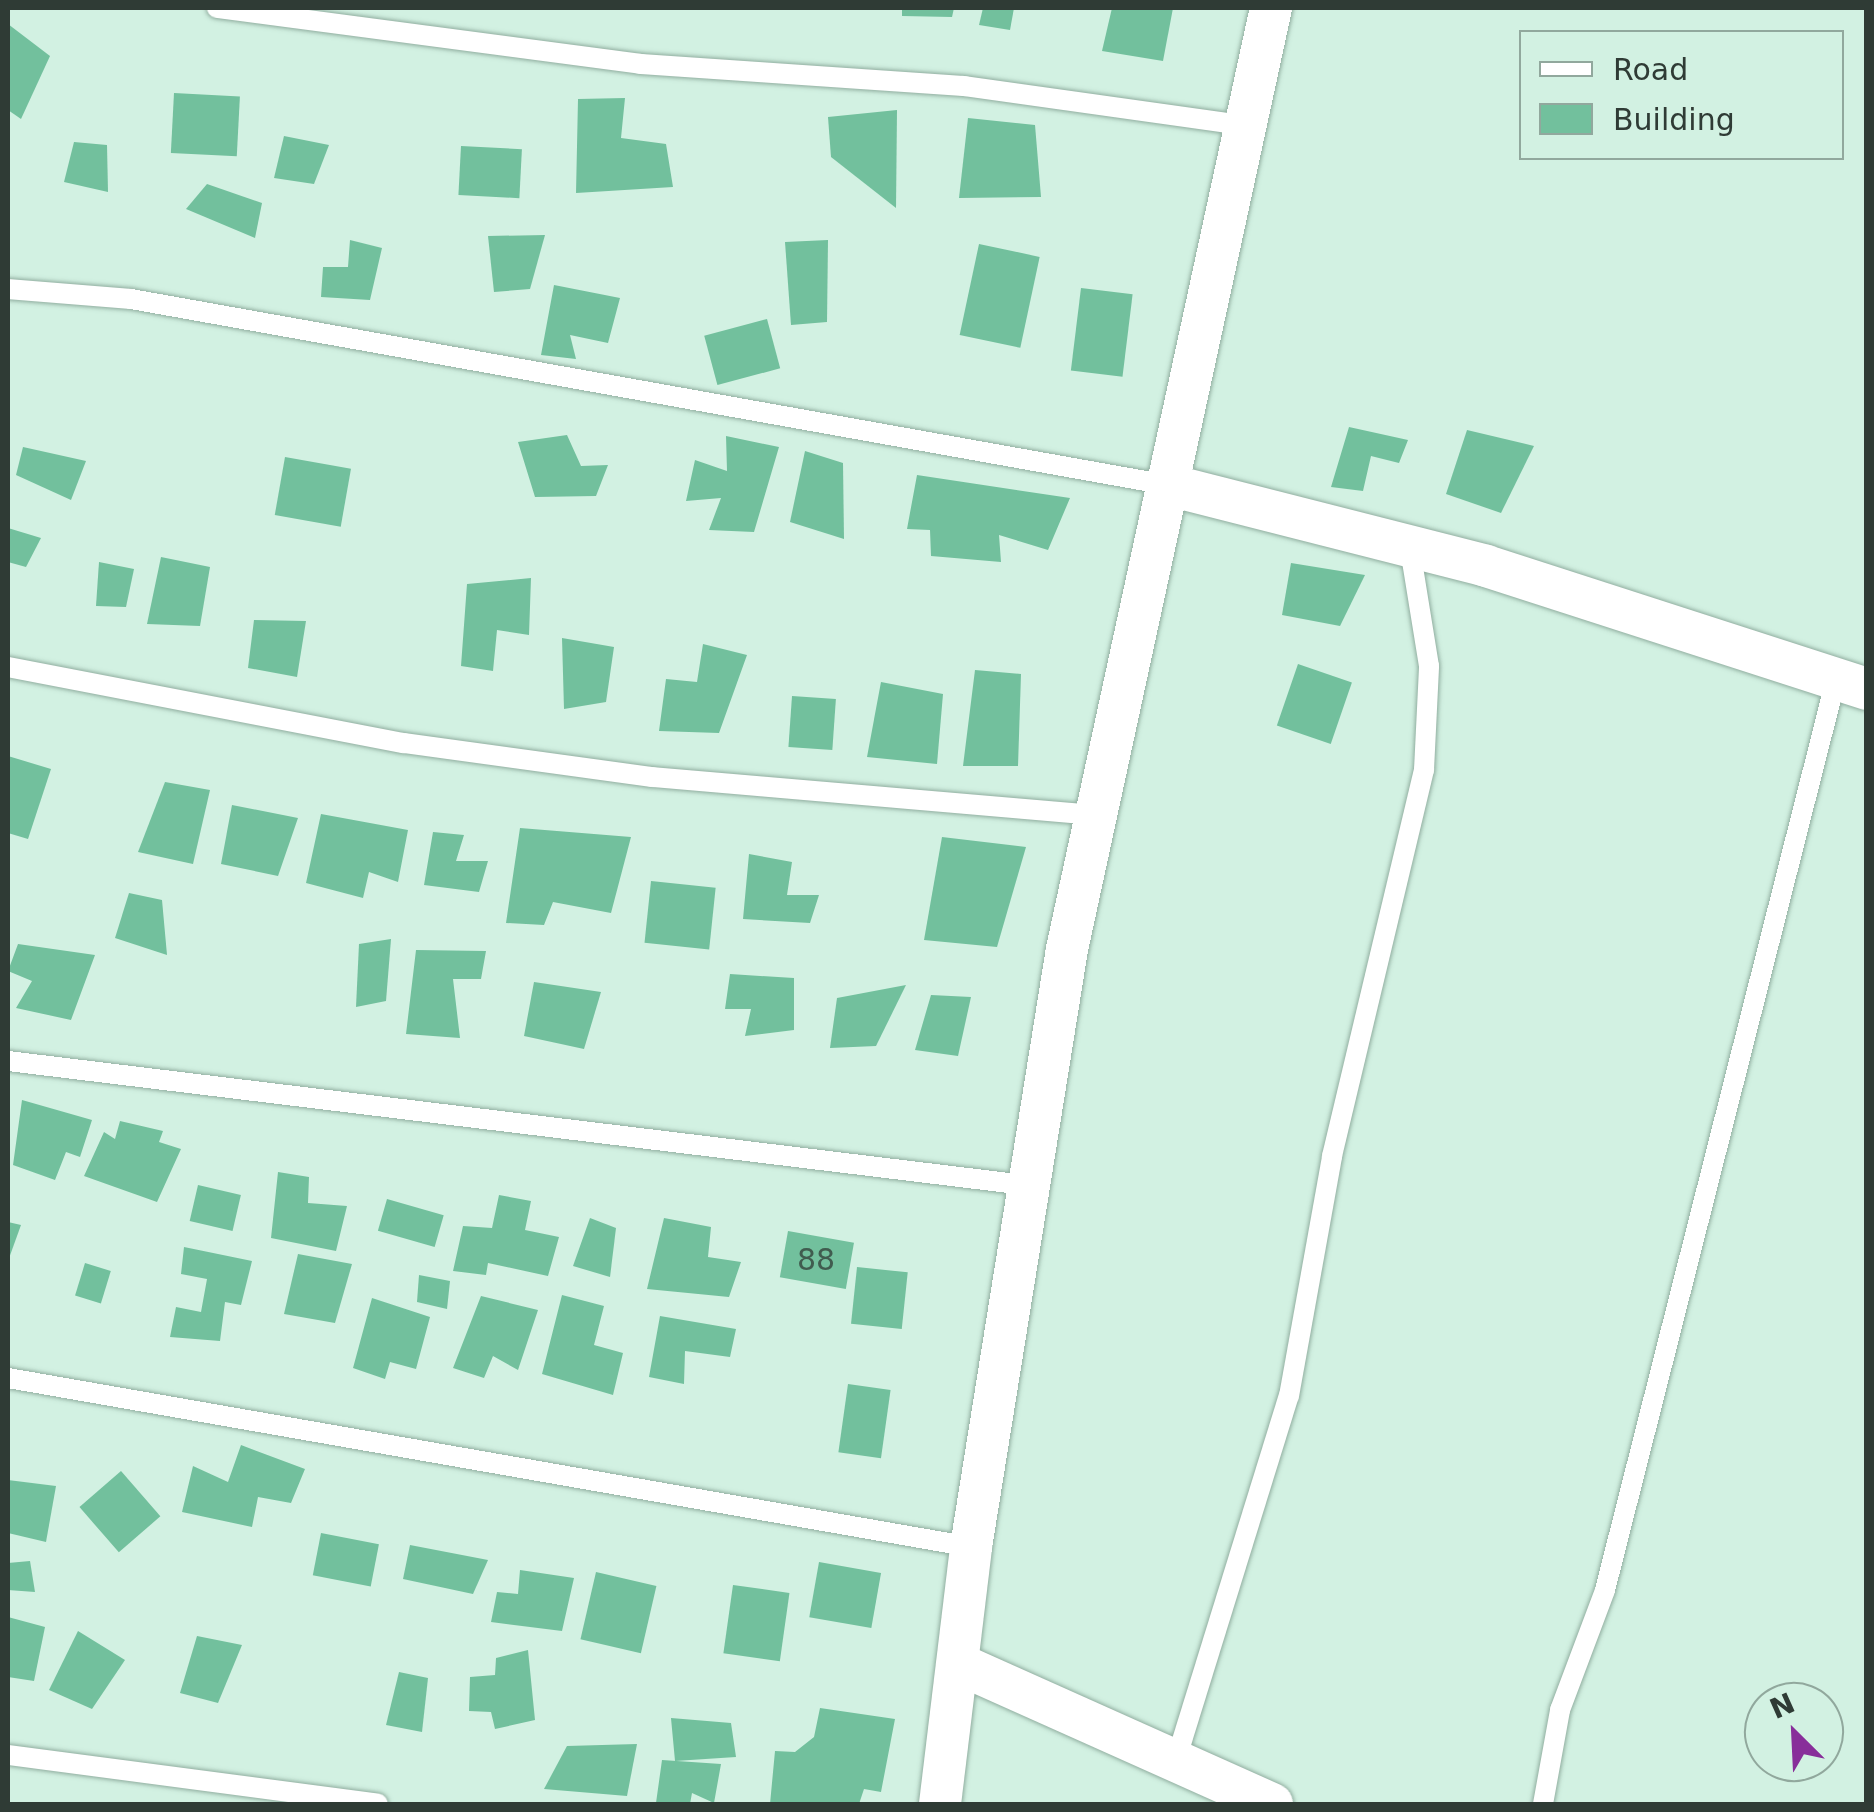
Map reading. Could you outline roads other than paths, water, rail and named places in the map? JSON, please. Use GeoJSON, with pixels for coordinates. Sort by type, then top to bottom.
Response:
{"type":"FeatureCollection","features":[{"type":"Feature","properties":{"kind":"street"},"geometry":{"type":"LineString","coordinates":[[940,1804],[971,1547],[1025,1185],[1094,815],[1173,486],[1271,8]]}},
{"type":"Feature","properties":{"kind":"street"},"geometry":{"type":"LineString","coordinates":[[1173,486],[1410,549],[1852,684]]}},
{"type":"Feature","properties":{"kind":"street"},"geometry":{"type":"LineString","coordinates":[[959,1664],[1272,1804]]}},
{"type":"Feature","properties":{"kind":"lane"},"geometry":{"type":"LineString","coordinates":[[217,8],[640,64],[964,86],[1247,126]]}},
{"type":"Feature","properties":{"kind":"lane"},"geometry":{"type":"LineString","coordinates":[[8,289],[131,299],[1173,486]]}},
{"type":"Feature","properties":{"kind":"lane"},"geometry":{"type":"LineString","coordinates":[[1176,1760],[1289,1396],[1336,1138],[1424,770],[1429,666],[1410,549]]}},
{"type":"Feature","properties":{"kind":"lane"},"geometry":{"type":"LineString","coordinates":[[8,668],[404,743],[633,774],[1094,815]]}},
{"type":"Feature","properties":{"kind":"lane"},"geometry":{"type":"LineString","coordinates":[[1543,1804],[1560,1710],[1604,1590],[1852,684]]}},
{"type":"Feature","properties":{"kind":"lane"},"geometry":{"type":"LineString","coordinates":[[8,1061],[1025,1185]]}},
{"type":"Feature","properties":{"kind":"lane"},"geometry":{"type":"LineString","coordinates":[[8,1378],[971,1547]]}},
{"type":"Feature","properties":{"kind":"lane"},"geometry":{"type":"LineString","coordinates":[[8,1755],[378,1804]]}}]}
